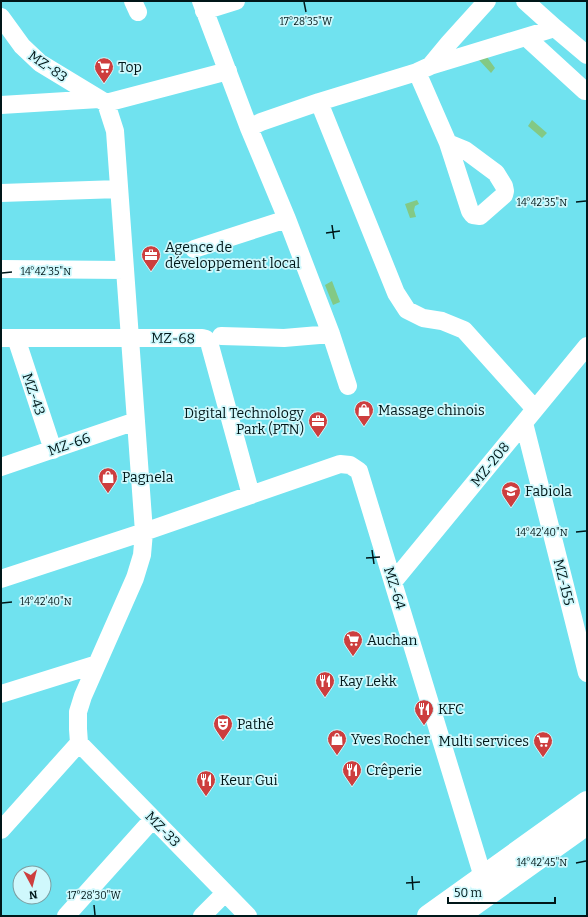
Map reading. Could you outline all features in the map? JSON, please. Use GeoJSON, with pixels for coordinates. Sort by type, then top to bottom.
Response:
{"type":"FeatureCollection","features":[{"type":"Feature","properties":{"kind":"main road"},"geometry":{"type":"LineString","coordinates":[[428,916],[587,802]]}},
{"type":"Feature","properties":{"kind":"main road"},"geometry":{"type":"LineString","coordinates":[[458,916],[587,824]]}},
{"type":"Feature","properties":{"kind":"street"},"geometry":{"type":"LineString","coordinates":[[236,1],[202,6],[249,128],[287,219],[331,334],[348,386]]}},
{"type":"Feature","properties":{"kind":"street"},"geometry":{"type":"LineString","coordinates":[[424,69],[486,1]]}},
{"type":"Feature","properties":{"kind":"street"},"geometry":{"type":"LineString","coordinates":[[525,1],[587,55]]}},
{"type":"Feature","properties":{"kind":"street","name":"MZ-83"},"geometry":{"type":"LineString","coordinates":[[1,17],[22,46],[40,63],[103,101]]}},
{"type":"Feature","properties":{"kind":"street"},"geometry":{"type":"LineString","coordinates":[[249,128],[260,122],[319,102],[555,28]]}},
{"type":"Feature","properties":{"kind":"street"},"geometry":{"type":"LineString","coordinates":[[526,37],[585,91],[587,89]]}},
{"type":"Feature","properties":{"kind":"street"},"geometry":{"type":"LineString","coordinates":[[449,42],[453,48],[463,56]]}},
{"type":"Feature","properties":{"kind":"street"},"geometry":{"type":"LineString","coordinates":[[424,69],[448,143]]}},
{"type":"Feature","properties":{"kind":"street"},"geometry":{"type":"LineString","coordinates":[[1,105],[103,101],[228,71]]}},
{"type":"Feature","properties":{"kind":"street"},"geometry":{"type":"LineString","coordinates":[[1,830],[79,743],[78,712],[83,696],[135,578],[142,555],[144,532],[115,131],[103,101]]}},
{"type":"Feature","properties":{"kind":"street"},"geometry":{"type":"LineString","coordinates":[[319,102],[396,293],[407,310],[423,318],[442,321],[464,330],[530,416]]}},
{"type":"Feature","properties":{"kind":"street"},"geometry":{"type":"LineString","coordinates":[[1,193],[119,189]]}},
{"type":"Feature","properties":{"kind":"street"},"geometry":{"type":"LineString","coordinates":[[194,249],[287,219]]}},
{"type":"Feature","properties":{"kind":"street"},"geometry":{"type":"LineString","coordinates":[[1,269],[125,270]]}},
{"type":"Feature","properties":{"kind":"street"},"geometry":{"type":"LineString","coordinates":[[221,336],[284,338],[331,334]]}},
{"type":"Feature","properties":{"kind":"street","name":"MZ-68"},"geometry":{"type":"LineString","coordinates":[[8,338],[130,337],[206,339],[209,342],[251,495]]}},
{"type":"Feature","properties":{"kind":"street","name":"MZ-43"},"geometry":{"type":"LineString","coordinates":[[8,338],[53,450]]}},
{"type":"Feature","properties":{"kind":"street","name":"MZ-208"},"geometry":{"type":"LineString","coordinates":[[393,582],[587,346]]}},
{"type":"Feature","properties":{"kind":"street","name":"MZ-155"},"geometry":{"type":"LineString","coordinates":[[530,416],[587,673]]}},
{"type":"Feature","properties":{"kind":"street","name":"MZ-66"},"geometry":{"type":"LineString","coordinates":[[1,467],[136,421]]}},
{"type":"Feature","properties":{"kind":"street","name":"MZ-64"},"geometry":{"type":"LineString","coordinates":[[1,578],[144,532],[340,464],[350,465],[359,471],[483,877]]}},
{"type":"Feature","properties":{"kind":"street"},"geometry":{"type":"LineString","coordinates":[[1,694],[97,664]]}},
{"type":"Feature","properties":{"kind":"street","name":"MZ-33"},"geometry":{"type":"LineString","coordinates":[[79,743],[248,916]]}},
{"type":"Feature","properties":{"kind":"street"},"geometry":{"type":"LineString","coordinates":[[66,916],[153,819]]}},
{"type":"Feature","properties":{"kind":"street"},"geometry":{"type":"LineString","coordinates":[[202,916],[225,893]]}},
{"type":"Feature","properties":{"kind":"shaded area"},"geometry":{"type":"Polygon","coordinates":[[[487,57],[495,68],[491,73],[479,60],[487,57]]]}},
{"type":"Feature","properties":{"kind":"shaded area"},"geometry":{"type":"Polygon","coordinates":[[[532,120],[547,133],[542,138],[528,126],[532,120]]]}},
{"type":"Feature","properties":{"kind":"shaded area"},"geometry":{"type":"Polygon","coordinates":[[[417,200],[419,204],[415,206],[414,210],[416,217],[410,218],[405,204],[417,200]]]}},
{"type":"Feature","properties":{"kind":"shaded area"},"geometry":{"type":"Polygon","coordinates":[[[332,281],[340,302],[333,305],[325,285],[332,281]]]}},
{"type":"Feature","properties":{"kind":"place","name":"Top"},"geometry":{"type":"Point","coordinates":[104,84]}},
{"type":"Feature","properties":{"kind":"place","name":"Agence de développement local"},"geometry":{"type":"Point","coordinates":[151,272]}},
{"type":"Feature","properties":{"kind":"place","name":"Massage chinois"},"geometry":{"type":"Point","coordinates":[364,427]}},
{"type":"Feature","properties":{"kind":"place","name":"Digital Technology Park (PTN)"},"geometry":{"type":"Point","coordinates":[318,438]}},
{"type":"Feature","properties":{"kind":"place","name":"Pagnela"},"geometry":{"type":"Point","coordinates":[108,494]}},
{"type":"Feature","properties":{"kind":"place","name":"Fabiola"},"geometry":{"type":"Point","coordinates":[511,508]}},
{"type":"Feature","properties":{"kind":"place","name":"Auchan"},"geometry":{"type":"Point","coordinates":[353,657]}},
{"type":"Feature","properties":{"kind":"place","name":"Kay Lekk"},"geometry":{"type":"Point","coordinates":[325,698]}},
{"type":"Feature","properties":{"kind":"place","name":"KFC"},"geometry":{"type":"Point","coordinates":[424,726]}},
{"type":"Feature","properties":{"kind":"place","name":"Pathé"},"geometry":{"type":"Point","coordinates":[223,741]}},
{"type":"Feature","properties":{"kind":"place","name":"Yves Rocher"},"geometry":{"type":"Point","coordinates":[337,756]}},
{"type":"Feature","properties":{"kind":"place","name":"Multi services"},"geometry":{"type":"Point","coordinates":[543,758]}},
{"type":"Feature","properties":{"kind":"place","name":"Crêperie"},"geometry":{"type":"Point","coordinates":[352,787]}},
{"type":"Feature","properties":{"kind":"place","name":"Keur Gui"},"geometry":{"type":"Point","coordinates":[206,797]}}]}
